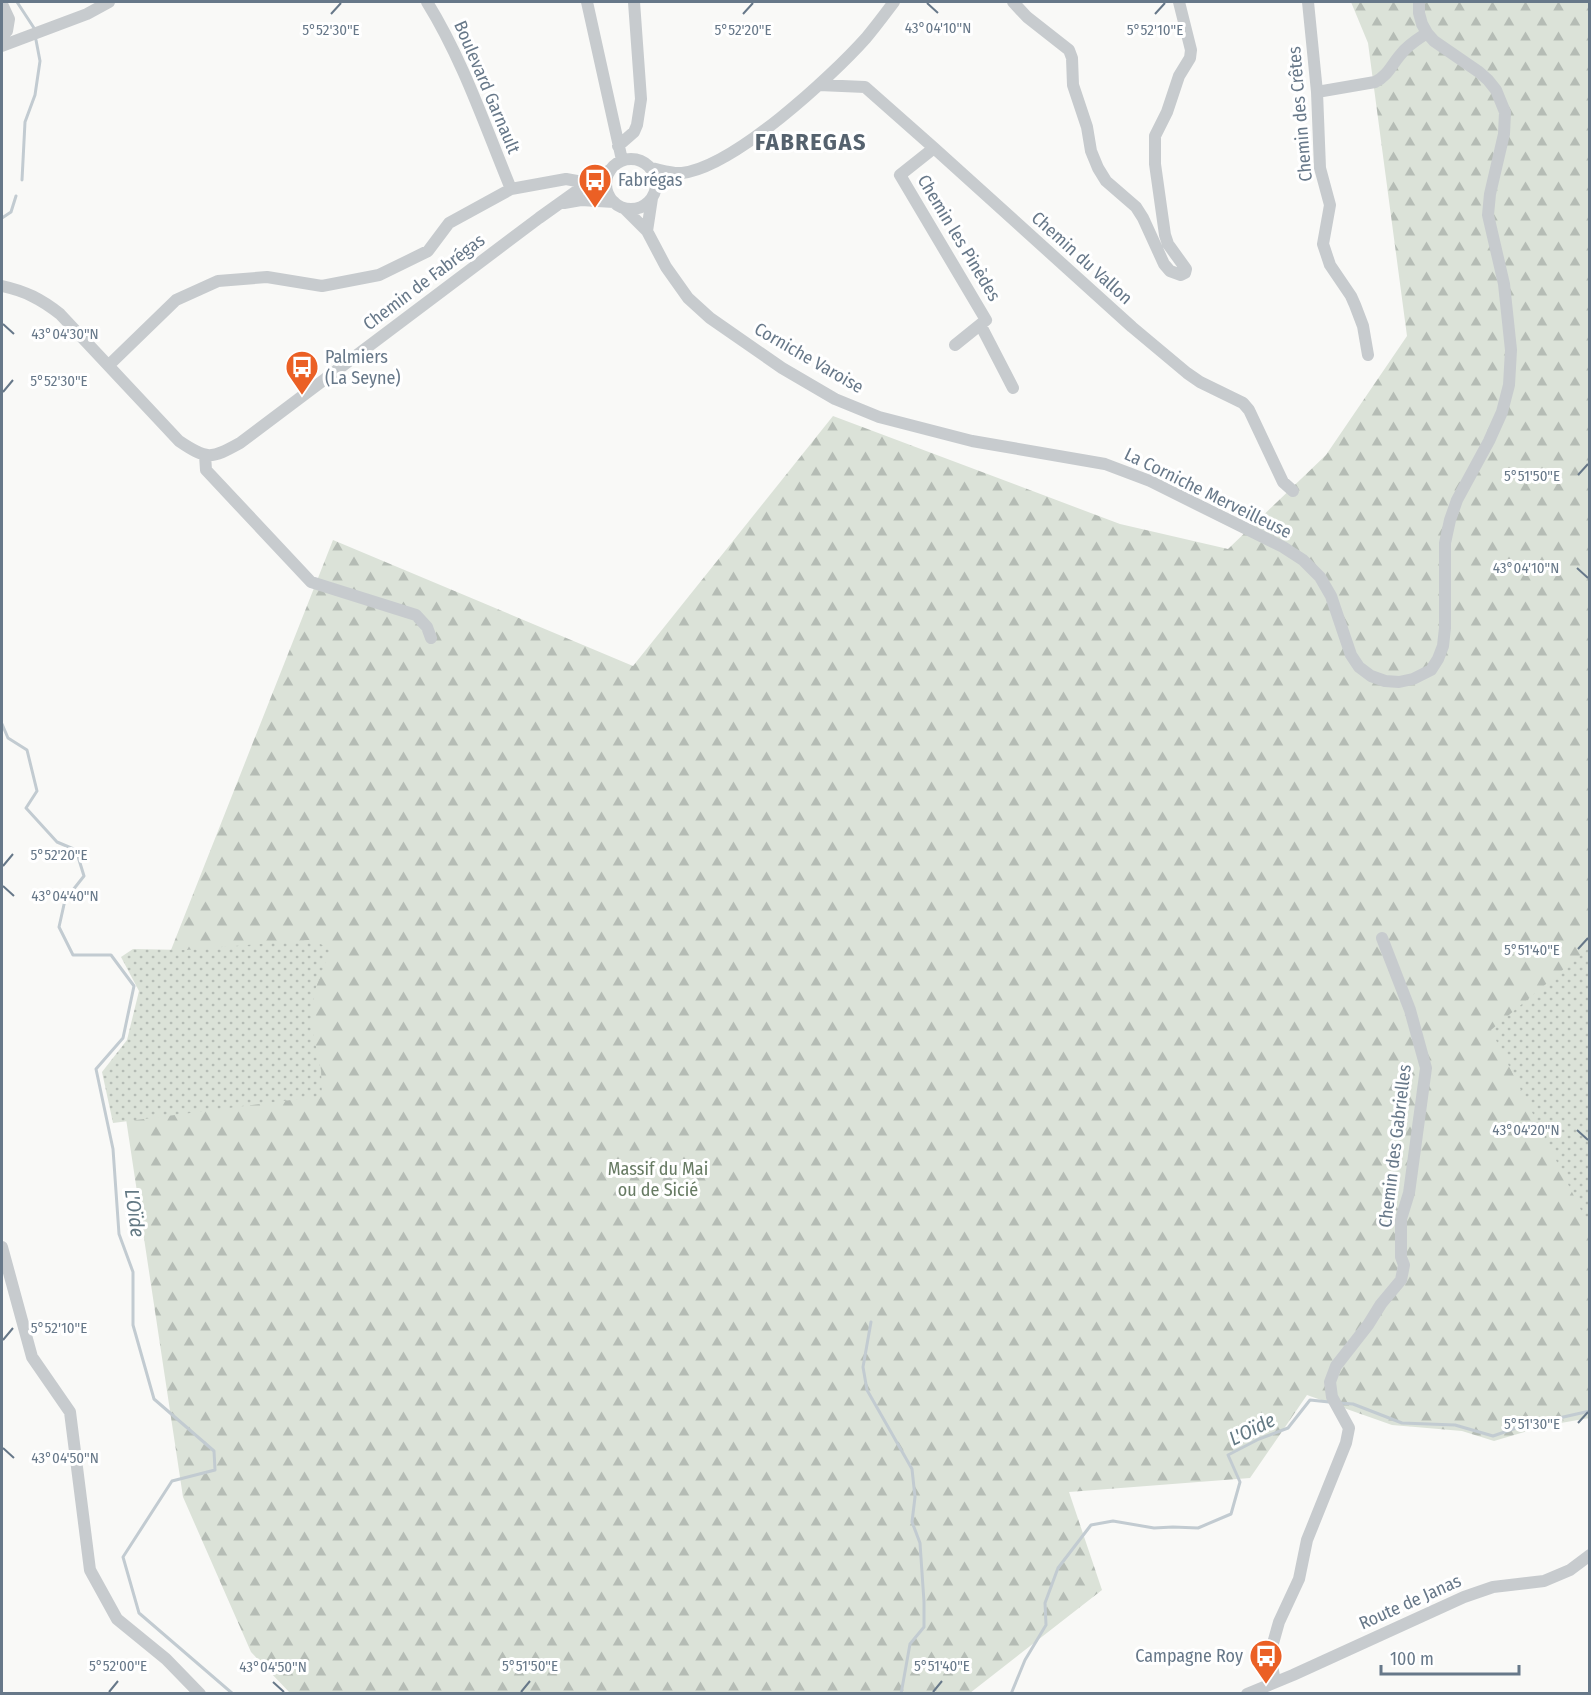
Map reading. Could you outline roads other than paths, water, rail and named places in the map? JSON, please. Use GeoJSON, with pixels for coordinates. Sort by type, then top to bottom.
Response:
{"type":"FeatureCollection","features":[{"type":"Feature","properties":{"kind":"street"},"geometry":{"type":"LineString","coordinates":[[2,46],[87,14],[109,2]]}},
{"type":"Feature","properties":{"kind":"street","name":"Boulevard Garnault"},"geometry":{"type":"LineString","coordinates":[[427,2],[440,22],[462,67],[511,189]]}},
{"type":"Feature","properties":{"kind":"street"},"geometry":{"type":"LineString","coordinates":[[587,2],[622,160]]}},
{"type":"Feature","properties":{"kind":"street"},"geometry":{"type":"LineString","coordinates":[[618,146],[634,132],[641,99],[634,2]]}},
{"type":"Feature","properties":{"kind":"street"},"geometry":{"type":"LineString","coordinates":[[650,168],[683,173],[705,167],[728,155],[765,130],[819,85],[865,39],[894,2]]}},
{"type":"Feature","properties":{"kind":"street"},"geometry":{"type":"LineString","coordinates":[[1013,2],[1027,17],[1069,50],[1072,58],[1073,85],[1098,168],[1106,181],[1136,207],[1164,264],[1174,274],[1181,275],[1186,269],[1165,235],[1155,164],[1155,136],[1167,112],[1179,76],[1190,58],[1191,50],[1179,2]]}},
{"type":"Feature","properties":{"kind":"street","name":"Chemin des Crêtes"},"geometry":{"type":"LineString","coordinates":[[1308,2],[1317,92],[1320,168],[1330,205],[1323,244],[1329,266],[1355,305],[1363,326],[1368,355]]}},
{"type":"Feature","properties":{"kind":"street"},"geometry":{"type":"LineString","coordinates":[[1317,92],[1381,80],[1401,53],[1427,33],[1419,13],[1419,2]]}},
{"type":"Feature","properties":{"kind":"street"},"geometry":{"type":"LineString","coordinates":[[2,4],[9,19],[7,31],[2,35]]}},
{"type":"Feature","properties":{"kind":"street","name":"La Corniche Merveilleuse"},"geometry":{"type":"LineString","coordinates":[[1106,464],[1150,481],[1283,547],[1303,560],[1320,577],[1331,596],[1351,655],[1359,667],[1371,676],[1385,681],[1399,682],[1431,670],[1443,646],[1445,543],[1450,520],[1457,500],[1490,441],[1502,412],[1509,385],[1511,350],[1504,284],[1488,215],[1490,194],[1504,134],[1505,112],[1496,90],[1488,80],[1434,41],[1427,33]]}},
{"type":"Feature","properties":{"kind":"street","name":"Chemin du Vallon"},"geometry":{"type":"LineString","coordinates":[[819,85],[865,87],[1132,327],[1187,373],[1243,403],[1249,410],[1283,482],[1293,491]]}},
{"type":"Feature","properties":{"kind":"street","name":"Chemin les Pinèdes"},"geometry":{"type":"LineString","coordinates":[[934,148],[900,175],[986,320],[955,345]]}},
{"type":"Feature","properties":{"kind":"street"},"geometry":{"type":"LineString","coordinates":[[615,201],[606,179],[610,170],[622,160],[640,160],[650,168],[655,176],[656,184],[647,231]]}},
{"type":"Feature","properties":{"kind":"street","name":"Chemin de Fabrégas"},"geometry":{"type":"LineString","coordinates":[[205,455],[222,453],[240,443],[560,203],[610,170]]}},
{"type":"Feature","properties":{"kind":"street"},"geometry":{"type":"LineString","coordinates":[[560,203],[581,200],[615,201],[630,209],[642,206],[683,173]]}},
{"type":"Feature","properties":{"kind":"street"},"geometry":{"type":"LineString","coordinates":[[109,365],[176,300],[218,281],[267,277],[322,286],[379,275],[428,251],[449,223],[511,189],[566,179],[588,183]]}},
{"type":"Feature","properties":{"kind":"street","name":"Corniche Varoise"},"geometry":{"type":"LineString","coordinates":[[588,183],[615,201],[647,231],[666,267],[688,298],[710,318],[768,359],[835,399],[879,417],[972,441],[1106,464]]}},
{"type":"Feature","properties":{"kind":"street"},"geometry":{"type":"LineString","coordinates":[[2,286],[26,292],[60,314],[179,441],[196,453],[205,455],[206,470],[311,582],[416,615],[427,627],[431,638]]}},
{"type":"Feature","properties":{"kind":"street","name":"Chemin les Pinèdes"},"geometry":{"type":"LineString","coordinates":[[981,326],[1013,387]]}},
{"type":"Feature","properties":{"kind":"street","name":"Chemin des Gabrielles"},"geometry":{"type":"LineString","coordinates":[[1275,1682],[1270,1654],[1279,1622],[1299,1579],[1307,1540],[1346,1443],[1349,1428],[1335,1402],[1330,1382],[1336,1366],[1401,1280],[1404,1265],[1401,1257],[1401,1219],[1409,1193],[1426,1068],[1410,1010],[1382,938]]}},
{"type":"Feature","properties":{"kind":"street"},"geometry":{"type":"LineString","coordinates":[[2,1247],[32,1357],[70,1412],[90,1570],[117,1619],[166,1659],[200,1694]]}},
{"type":"Feature","properties":{"kind":"street","name":"Route de Janas"},"geometry":{"type":"LineString","coordinates":[[1247,1694],[1464,1597],[1493,1587],[1544,1581],[1570,1570],[1590,1555]]}},
{"type":"Feature","properties":{"kind":"waterway","name":"L'Oïde"},"geometry":{"type":"LineString","coordinates":[[17,2],[34,28]]}},
{"type":"Feature","properties":{"kind":"waterway","name":"L'Oïde"},"geometry":{"type":"LineString","coordinates":[[22,180],[25,122],[35,95],[40,61],[36,40]]}},
{"type":"Feature","properties":{"kind":"waterway","name":"L'Oïde"},"geometry":{"type":"LineString","coordinates":[[2,218],[11,212],[16,196]]}},
{"type":"Feature","properties":{"kind":"waterway","name":"L'Oïde"},"geometry":{"type":"LineString","coordinates":[[2,724],[8,738],[27,750],[37,791],[26,808],[57,842],[76,850],[84,876],[65,900],[59,927],[73,955],[111,955],[134,986],[123,1038],[96,1069],[113,1149],[119,1234],[133,1272],[133,1325],[154,1399],[214,1451],[215,1470],[172,1481],[123,1557],[139,1613],[233,1694]]}},
{"type":"Feature","properties":{"kind":"waterway","name":"L'Oïde"},"geometry":{"type":"LineString","coordinates":[[871,1322],[863,1367],[867,1390],[912,1469],[915,1497],[912,1522],[920,1543],[924,1627],[910,1644],[901,1694]]}},
{"type":"Feature","properties":{"kind":"waterway","name":"L'Oïde"},"geometry":{"type":"LineString","coordinates":[[1011,1694],[1025,1660],[1046,1625],[1045,1603],[1058,1568],[1091,1525],[1113,1521],[1154,1528],[1198,1528],[1231,1514],[1240,1482],[1228,1455],[1259,1439],[1288,1428],[1310,1400],[1329,1402]]}},
{"type":"Feature","properties":{"kind":"waterway","name":"L'Oïde"},"geometry":{"type":"LineString","coordinates":[[1339,1403],[1353,1404],[1402,1423],[1455,1425],[1493,1436],[1519,1427],[1590,1411]]}},
{"type":"Feature","properties":{"kind":"place","name":"Fabrégas"},"geometry":{"type":"Point","coordinates":[595,209]}},
{"type":"Feature","properties":{"kind":"place","name":"Palmiers (La Seyne)"},"geometry":{"type":"Point","coordinates":[302,396]}},
{"type":"Feature","properties":{"kind":"place","name":"Campagne Roy"},"geometry":{"type":"Point","coordinates":[1266,1685]}},
{"type":"Feature","properties":{"kind":"district","name":"FABREGAS"},"geometry":{"type":"Point","coordinates":[811,142]}},
{"type":"Feature","properties":{"kind":"park label","name":"Massif du Mai ou de Sicié"},"geometry":{"type":"Point","coordinates":[658,1179]}}]}
